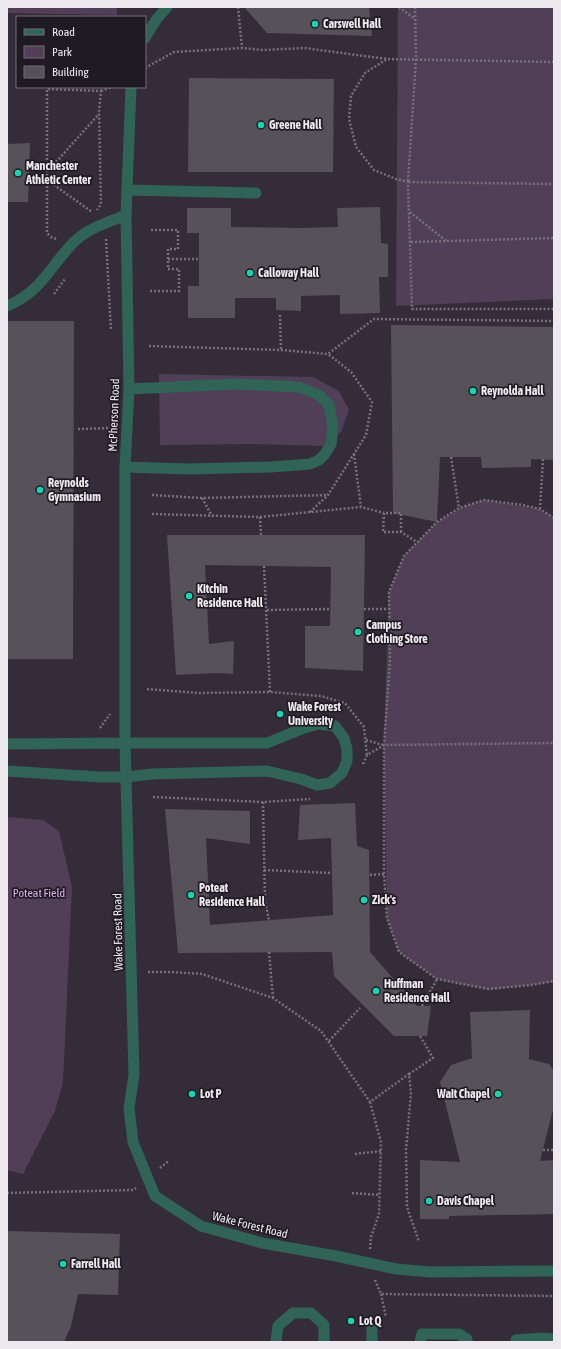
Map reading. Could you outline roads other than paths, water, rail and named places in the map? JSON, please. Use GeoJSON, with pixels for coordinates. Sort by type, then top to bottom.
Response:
{"type":"FeatureCollection","features":[{"type":"Feature","properties":{"kind":"street"},"geometry":{"type":"LineString","coordinates":[[156,7],[156,20]]}},
{"type":"Feature","properties":{"kind":"street"},"geometry":{"type":"LineString","coordinates":[[146,36],[156,20],[167,7]]}},
{"type":"Feature","properties":{"kind":"street","name":"McPherson Road"},"geometry":{"type":"LineString","coordinates":[[125,743],[125,467],[129,389],[126,215],[131,88]]}},
{"type":"Feature","properties":{"kind":"street"},"geometry":{"type":"LineString","coordinates":[[127,190],[256,193]]}},
{"type":"Feature","properties":{"kind":"street"},"geometry":{"type":"LineString","coordinates":[[7,306],[26,296],[38,286],[48,276],[72,244],[78,239],[100,226],[126,215]]}},
{"type":"Feature","properties":{"kind":"street"},"geometry":{"type":"LineString","coordinates":[[125,467],[197,469],[271,467],[310,464],[319,460],[325,454],[331,444],[333,428],[329,405],[314,392],[299,387],[237,384],[129,389]]}},
{"type":"Feature","properties":{"kind":"street"},"geometry":{"type":"LineString","coordinates":[[7,744],[267,743],[304,728],[319,724],[335,726],[344,738],[347,748],[347,761],[342,773],[330,783],[317,785],[301,779],[267,771],[152,774],[126,777],[100,777],[7,771]]}},
{"type":"Feature","properties":{"kind":"street","name":"Wake Forest Road"},"geometry":{"type":"LineString","coordinates":[[125,743],[134,1075],[129,1108],[133,1142],[155,1196],[202,1226],[262,1243],[336,1256],[396,1269],[431,1272],[554,1271]]}},
{"type":"Feature","properties":{"kind":"street"},"geometry":{"type":"LineString","coordinates":[[276,1342],[278,1326],[293,1313],[311,1313],[324,1324],[324,1342]]}},
{"type":"Feature","properties":{"kind":"street"},"geometry":{"type":"LineString","coordinates":[[372,1325],[372,1342]]}},
{"type":"Feature","properties":{"kind":"street"},"geometry":{"type":"LineString","coordinates":[[420,1342],[422,1334],[459,1334],[467,1339],[467,1342]]}},
{"type":"Feature","properties":{"kind":"street"},"geometry":{"type":"LineString","coordinates":[[516,1342],[516,1340],[541,1338],[554,1339]]}},
{"type":"Feature","properties":{"kind":"place","name":"Carswell Hall"},"geometry":{"type":"Point","coordinates":[315,24]}},
{"type":"Feature","properties":{"kind":"place","name":"Greene Hall"},"geometry":{"type":"Point","coordinates":[261,125]}},
{"type":"Feature","properties":{"kind":"place","name":"Manchester Athletic Center"},"geometry":{"type":"Point","coordinates":[18,173]}},
{"type":"Feature","properties":{"kind":"place","name":"Calloway Hall"},"geometry":{"type":"Point","coordinates":[250,273]}},
{"type":"Feature","properties":{"kind":"place","name":"Reynolda Hall"},"geometry":{"type":"Point","coordinates":[473,391]}},
{"type":"Feature","properties":{"kind":"place","name":"Reynolds Gymnasium"},"geometry":{"type":"Point","coordinates":[40,490]}},
{"type":"Feature","properties":{"kind":"place","name":"Kitchin Residence Hall"},"geometry":{"type":"Point","coordinates":[189,596]}},
{"type":"Feature","properties":{"kind":"place","name":"Campus Clothing Store"},"geometry":{"type":"Point","coordinates":[358,632]}},
{"type":"Feature","properties":{"kind":"place","name":"Wake Forest University"},"geometry":{"type":"Point","coordinates":[280,714]}},
{"type":"Feature","properties":{"kind":"place","name":"Poteat Residence Hall"},"geometry":{"type":"Point","coordinates":[191,895]}},
{"type":"Feature","properties":{"kind":"place","name":"Zick's"},"geometry":{"type":"Point","coordinates":[364,900]}},
{"type":"Feature","properties":{"kind":"place","name":"Huffman Residence Hall"},"geometry":{"type":"Point","coordinates":[376,991]}},
{"type":"Feature","properties":{"kind":"place","name":"Lot P"},"geometry":{"type":"Point","coordinates":[192,1094]}},
{"type":"Feature","properties":{"kind":"place","name":"Wait Chapel"},"geometry":{"type":"Point","coordinates":[498,1094]}},
{"type":"Feature","properties":{"kind":"place","name":"Davis Chapel"},"geometry":{"type":"Point","coordinates":[429,1201]}},
{"type":"Feature","properties":{"kind":"place","name":"Farrell Hall"},"geometry":{"type":"Point","coordinates":[63,1264]}},
{"type":"Feature","properties":{"kind":"place","name":"Lot Q"},"geometry":{"type":"Point","coordinates":[351,1321]}},
{"type":"Feature","properties":{"kind":"park label","name":"Poteat Field"},"geometry":{"type":"Point","coordinates":[39,893]}}]}
